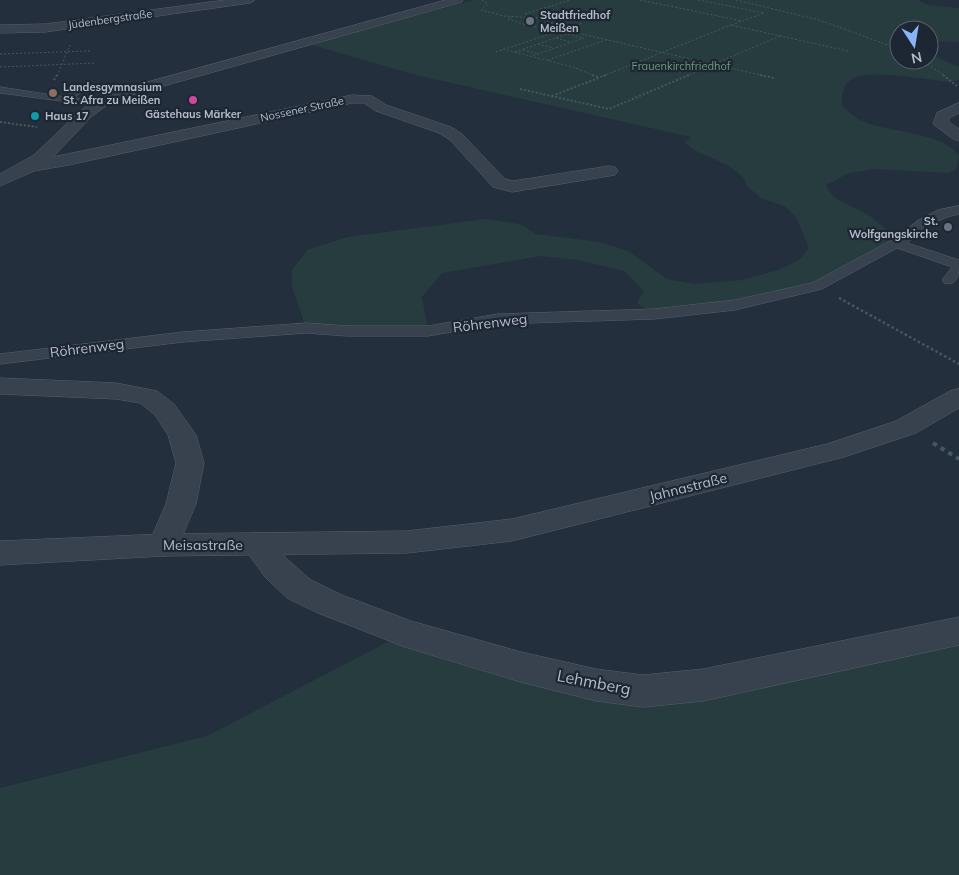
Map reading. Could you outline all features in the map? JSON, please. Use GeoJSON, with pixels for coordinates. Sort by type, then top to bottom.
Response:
{"type":"FeatureCollection","features":[{"type":"Feature","properties":{"kind":"street","name":"Jüdenbergstraße"},"geometry":{"type":"LineString","coordinates":[[0,29],[45,28],[250,0]]}},
{"type":"Feature","properties":{"kind":"street","name":"Nossener Straße"},"geometry":{"type":"LineString","coordinates":[[0,181],[31,166],[52,149],[86,112],[96,104],[128,91],[458,0]]}},
{"type":"Feature","properties":{"kind":"street"},"geometry":{"type":"LineString","coordinates":[[413,1],[439,6]]}},
{"type":"Feature","properties":{"kind":"street","name":"Nossener Straße"},"geometry":{"type":"LineString","coordinates":[[31,166],[69,160],[352,98],[367,100],[381,108],[445,130],[456,137],[499,183],[512,187],[609,171]]}},
{"type":"Feature","properties":{"kind":"street"},"geometry":{"type":"LineString","coordinates":[[959,108],[942,116],[941,124],[959,136]]}},
{"type":"Feature","properties":{"kind":"street"},"geometry":{"type":"LineString","coordinates":[[0,386],[116,391],[148,397],[165,410],[182,435],[190,463],[181,504],[164,545]]}},
{"type":"Feature","properties":{"kind":"street","name":"Jahnastraße"},"geometry":{"type":"LineString","coordinates":[[407,542],[512,530],[834,451],[906,427],[959,397]]}},
{"type":"Feature","properties":{"kind":"street","name":"Meisastraße"},"geometry":{"type":"LineString","coordinates":[[0,553],[164,545],[407,542]]}},
{"type":"Feature","properties":{"kind":"street","name":"Lehmberg"},"geometry":{"type":"LineString","coordinates":[[257,544],[276,568],[298,589],[330,604],[405,633],[596,685],[634,690],[643,691],[703,685],[959,631]]}},
{"type":"Feature","properties":{"kind":"lane"},"geometry":{"type":"LineString","coordinates":[[67,100],[78,89]]}},
{"type":"Feature","properties":{"kind":"lane"},"geometry":{"type":"LineString","coordinates":[[0,90],[96,104]]}},
{"type":"Feature","properties":{"kind":"lane","name":"Röhrenweg"},"geometry":{"type":"LineString","coordinates":[[0,359],[183,337],[296,328],[428,331],[498,319],[654,314],[735,305],[817,286],[895,243],[922,224],[943,213],[959,210]]}},
{"type":"Feature","properties":{"kind":"lane"},"geometry":{"type":"LineString","coordinates":[[895,243],[959,266],[949,280]]}},
{"type":"Feature","properties":{"kind":"path"},"geometry":{"type":"LineString","coordinates":[[482,0],[489,0]]}},
{"type":"Feature","properties":{"kind":"path"},"geometry":{"type":"LineString","coordinates":[[486,1],[488,4],[481,10],[512,16],[522,15],[570,0]]}},
{"type":"Feature","properties":{"kind":"path"},"geometry":{"type":"LineString","coordinates":[[640,0],[742,21]]}},
{"type":"Feature","properties":{"kind":"path"},"geometry":{"type":"LineString","coordinates":[[551,96],[764,13],[698,0]]}},
{"type":"Feature","properties":{"kind":"path"},"geometry":{"type":"LineString","coordinates":[[736,0],[784,10],[855,31],[889,45]]}},
{"type":"Feature","properties":{"kind":"path"},"geometry":{"type":"LineString","coordinates":[[522,15],[551,21],[554,24],[551,27]]}},
{"type":"Feature","properties":{"kind":"path"},"geometry":{"type":"LineString","coordinates":[[512,16],[508,19],[510,21],[533,27],[562,29],[774,78]]}},
{"type":"Feature","properties":{"kind":"path"},"geometry":{"type":"LineString","coordinates":[[496,52],[583,23]]}},
{"type":"Feature","properties":{"kind":"path"},"geometry":{"type":"LineString","coordinates":[[731,25],[848,51]]}},
{"type":"Feature","properties":{"kind":"path"},"geometry":{"type":"LineString","coordinates":[[515,52],[574,32]]}},
{"type":"Feature","properties":{"kind":"path"},"geometry":{"type":"LineString","coordinates":[[567,34],[584,38]]}},
{"type":"Feature","properties":{"kind":"path"},"geometry":{"type":"LineString","coordinates":[[532,56],[591,36]]}},
{"type":"Feature","properties":{"kind":"path"},"geometry":{"type":"LineString","coordinates":[[520,89],[610,110],[780,36]]}},
{"type":"Feature","properties":{"kind":"path"},"geometry":{"type":"LineString","coordinates":[[555,38],[572,42]]}},
{"type":"Feature","properties":{"kind":"path"},"geometry":{"type":"LineString","coordinates":[[547,60],[606,39]]}},
{"type":"Feature","properties":{"kind":"path"},"geometry":{"type":"LineString","coordinates":[[28,95],[54,80],[58,74],[65,52],[74,40]]}},
{"type":"Feature","properties":{"kind":"path"},"geometry":{"type":"LineString","coordinates":[[537,44],[554,48]]}},
{"type":"Feature","properties":{"kind":"path"},"geometry":{"type":"LineString","coordinates":[[503,49],[547,60],[598,77]]}},
{"type":"Feature","properties":{"kind":"path"},"geometry":{"type":"LineString","coordinates":[[522,50],[539,54]]}},
{"type":"Feature","properties":{"kind":"path"},"geometry":{"type":"LineString","coordinates":[[0,54],[90,51]]}},
{"type":"Feature","properties":{"kind":"path"},"geometry":{"type":"LineString","coordinates":[[0,67],[95,63]]}},
{"type":"Feature","properties":{"kind":"path"},"geometry":{"type":"LineString","coordinates":[[937,70],[959,89]]}},
{"type":"Feature","properties":{"kind":"path"},"geometry":{"type":"LineString","coordinates":[[0,122],[37,127]]}},
{"type":"Feature","properties":{"kind":"path"},"geometry":{"type":"LineString","coordinates":[[817,286],[959,364]]}},
{"type":"Feature","properties":{"kind":"green space","name":"Frauenkirchfriedhof"},"geometry":{"type":"Polygon","coordinates":[[[474,0],[918,0],[927,5],[959,8],[959,42],[939,41],[939,20],[889,20],[889,70],[939,70],[939,58],[959,67],[959,80],[952,82],[885,75],[860,76],[846,84],[843,91],[842,106],[862,121],[941,142],[959,156],[957,168],[949,173],[874,169],[849,173],[826,185],[829,191],[839,200],[870,216],[901,241],[817,286],[654,314],[637,303],[644,291],[624,271],[578,260],[541,256],[442,273],[422,297],[428,331],[306,328],[292,287],[292,270],[307,250],[347,237],[486,219],[519,224],[536,234],[599,242],[628,251],[667,279],[694,284],[742,280],[778,270],[799,260],[809,248],[796,217],[786,207],[761,198],[747,186],[744,178],[729,166],[692,149],[685,142],[691,137],[412,74],[309,44],[474,0]]]}},
{"type":"Feature","properties":{"kind":"green space"},"geometry":{"type":"Polygon","coordinates":[[[959,631],[959,875],[0,875],[0,788],[207,736],[405,633],[596,685],[959,631]]]}},
{"type":"Feature","properties":{"kind":"place","name":"Stadtfriedhof Meißen"},"geometry":{"type":"Point","coordinates":[530,21]}},
{"type":"Feature","properties":{"kind":"place","name":"Landesgymnasium St. Afra zu Meißen"},"geometry":{"type":"Point","coordinates":[53,93]}},
{"type":"Feature","properties":{"kind":"place","name":"Gästehaus Märker"},"geometry":{"type":"Point","coordinates":[193,100]}},
{"type":"Feature","properties":{"kind":"place","name":"Haus 17"},"geometry":{"type":"Point","coordinates":[35,116]}},
{"type":"Feature","properties":{"kind":"place","name":"St. Wolfgangskirche"},"geometry":{"type":"Point","coordinates":[948,227]}}]}
